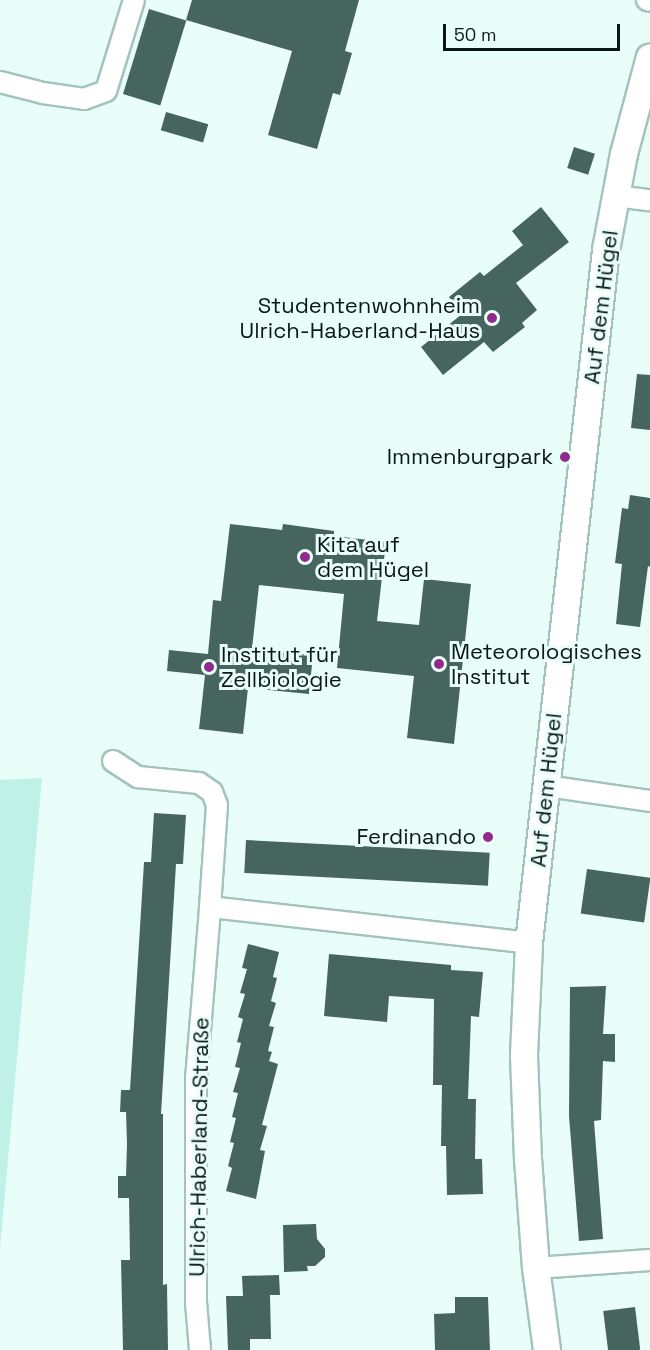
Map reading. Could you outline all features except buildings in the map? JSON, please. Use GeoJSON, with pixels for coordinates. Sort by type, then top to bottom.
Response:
{"type":"FeatureCollection","features":[{"type":"Feature","properties":{"kind":"street"},"geometry":{"type":"LineString","coordinates":[[0,82],[43,93],[84,99],[106,91],[134,0]]}},
{"type":"Feature","properties":{"kind":"street","name":"Auf dem Hügel"},"geometry":{"type":"LineString","coordinates":[[547,1350],[536,1268],[524,1055],[529,943],[606,250],[615,196],[650,57]]}},
{"type":"Feature","properties":{"kind":"street"},"geometry":{"type":"LineString","coordinates":[[615,196],[650,200]]}},
{"type":"Feature","properties":{"kind":"street","name":"Ulrich-Haberland-Straße"},"geometry":{"type":"LineString","coordinates":[[113,761],[138,777],[199,783],[212,792],[217,806],[196,1079],[196,1302],[200,1350]]}},
{"type":"Feature","properties":{"kind":"street"},"geometry":{"type":"LineString","coordinates":[[546,786],[650,801]]}},
{"type":"Feature","properties":{"kind":"street"},"geometry":{"type":"LineString","coordinates":[[210,908],[529,943]]}},
{"type":"Feature","properties":{"kind":"street"},"geometry":{"type":"LineString","coordinates":[[536,1268],[650,1260]]}},
{"type":"Feature","properties":{"kind":"green space"},"geometry":{"type":"Polygon","coordinates":[[[42,778],[0,1249],[0,780],[42,778]]]}},
{"type":"Feature","properties":{"kind":"place","name":"Studentenwohnheim Ulrich-Haberland-Haus"},"geometry":{"type":"Point","coordinates":[492,318]}},
{"type":"Feature","properties":{"kind":"place","name":"Immenburgpark"},"geometry":{"type":"Point","coordinates":[565,457]}},
{"type":"Feature","properties":{"kind":"place","name":"Kita auf dem Hügel"},"geometry":{"type":"Point","coordinates":[305,557]}},
{"type":"Feature","properties":{"kind":"place","name":"Meteorologisches Institut"},"geometry":{"type":"Point","coordinates":[439,664]}},
{"type":"Feature","properties":{"kind":"place","name":"Institut für Zellbiologie"},"geometry":{"type":"Point","coordinates":[209,667]}},
{"type":"Feature","properties":{"kind":"place","name":"Ferdinando"},"geometry":{"type":"Point","coordinates":[488,837]}}]}
